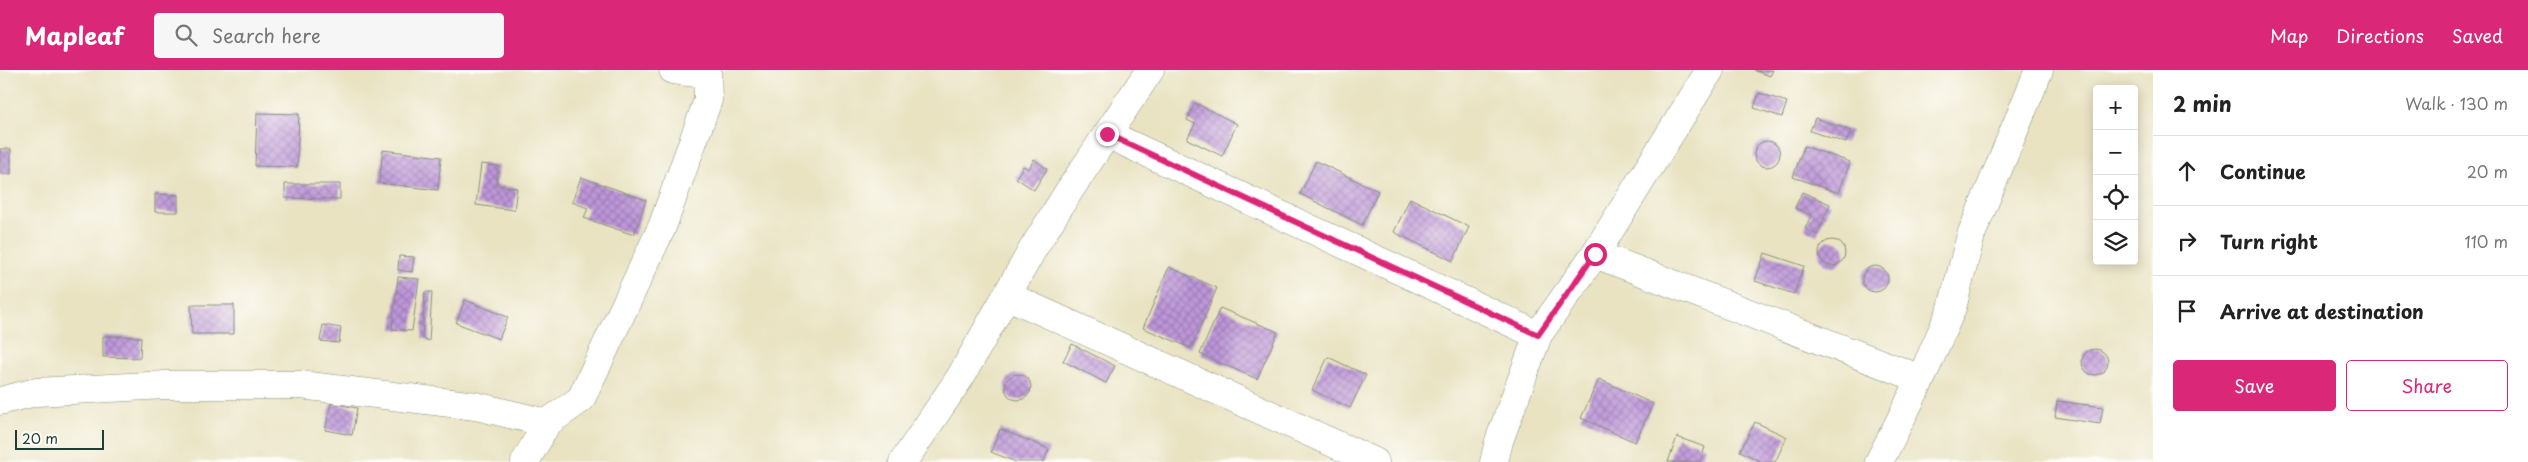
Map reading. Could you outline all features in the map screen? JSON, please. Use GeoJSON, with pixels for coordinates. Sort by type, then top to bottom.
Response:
{"type":"FeatureCollection","features":[{"type":"Feature","properties":{"kind":"street"},"geometry":{"type":"LineString","coordinates":[[526,462],[547,423],[581,399],[662,227],[708,100],[706,72],[673,70]]}},
{"type":"Feature","properties":{"kind":"street"},"geometry":{"type":"LineString","coordinates":[[903,462],[961,376],[1008,296],[1034,247],[1150,70]]}},
{"type":"Feature","properties":{"kind":"street"},"geometry":{"type":"LineString","coordinates":[[1494,462],[1499,441],[1538,335],[1595,254],[1710,70]]}},
{"type":"Feature","properties":{"kind":"street"},"geometry":{"type":"LineString","coordinates":[[1879,462],[1921,379],[1952,308],[1971,235],[2039,70]]}},
{"type":"Feature","properties":{"kind":"street"},"geometry":{"type":"LineString","coordinates":[[1107,134],[1538,335]]}},
{"type":"Feature","properties":{"kind":"street"},"geometry":{"type":"LineString","coordinates":[[1595,254],[1921,379]]}},
{"type":"Feature","properties":{"kind":"street"},"geometry":{"type":"LineString","coordinates":[[1008,296],[1375,462]]}},
{"type":"Feature","properties":{"kind":"street"},"geometry":{"type":"LineString","coordinates":[[0,401],[36,392],[166,385],[301,386],[476,406],[547,423]]}},
{"type":"Feature","properties":{"kind":"building"},"geometry":{"type":"Polygon","coordinates":[[[1754,70],[1773,70],[1770,76],[1754,70]]]}},
{"type":"Feature","properties":{"kind":"building"},"geometry":{"type":"Polygon","coordinates":[[[1759,93],[1787,102],[1782,117],[1754,108],[1759,93]]]}},
{"type":"Feature","properties":{"kind":"building"},"geometry":{"type":"Polygon","coordinates":[[[1195,103],[1237,124],[1222,156],[1187,139],[1195,124],[1187,120],[1195,103]]]}},
{"type":"Feature","properties":{"kind":"building"},"geometry":{"type":"Polygon","coordinates":[[[257,113],[299,114],[297,167],[255,166],[257,113]]]}},
{"type":"Feature","properties":{"kind":"building"},"geometry":{"type":"Polygon","coordinates":[[[1815,118],[1851,131],[1846,143],[1810,131],[1815,118]]]}},
{"type":"Feature","properties":{"kind":"building"},"geometry":{"type":"Polygon","coordinates":[[[1767,141],[1776,145],[1780,154],[1776,163],[1767,167],[1758,163],[1754,154],[1758,145],[1767,141]]]}},
{"type":"Feature","properties":{"kind":"building"},"geometry":{"type":"Polygon","coordinates":[[[1804,146],[1850,162],[1839,193],[1793,177],[1804,146]]]}},
{"type":"Feature","properties":{"kind":"building"},"geometry":{"type":"Polygon","coordinates":[[[0,149],[11,149],[11,174],[0,174],[0,149]]]}},
{"type":"Feature","properties":{"kind":"building"},"geometry":{"type":"Polygon","coordinates":[[[383,150],[441,157],[438,190],[379,183],[383,150]]]}},
{"type":"Feature","properties":{"kind":"building"},"geometry":{"type":"Polygon","coordinates":[[[1034,159],[1047,169],[1034,190],[1016,178],[1023,166],[1029,169],[1034,159]]]}},
{"type":"Feature","properties":{"kind":"building"},"geometry":{"type":"Polygon","coordinates":[[[1316,161],[1378,191],[1362,225],[1300,194],[1316,161]]]}},
{"type":"Feature","properties":{"kind":"building"},"geometry":{"type":"Polygon","coordinates":[[[481,164],[498,166],[496,185],[517,188],[514,210],[476,205],[481,164]]]}},
{"type":"Feature","properties":{"kind":"building"},"geometry":{"type":"Polygon","coordinates":[[[581,177],[646,200],[634,235],[584,218],[588,208],[572,202],[581,177]]]}},
{"type":"Feature","properties":{"kind":"building"},"geometry":{"type":"Polygon","coordinates":[[[285,184],[340,184],[340,199],[285,198],[285,184]]]}},
{"type":"Feature","properties":{"kind":"building"},"geometry":{"type":"Polygon","coordinates":[[[1802,192],[1830,204],[1817,235],[1805,229],[1811,215],[1795,208],[1802,192]]]}},
{"type":"Feature","properties":{"kind":"building"},"geometry":{"type":"Polygon","coordinates":[[[155,194],[178,195],[178,212],[155,212],[155,194]]]}},
{"type":"Feature","properties":{"kind":"building"},"geometry":{"type":"Polygon","coordinates":[[[1410,198],[1469,227],[1453,261],[1394,232],[1410,198]]]}},
{"type":"Feature","properties":{"kind":"building"},"geometry":{"type":"Polygon","coordinates":[[[1832,240],[1841,244],[1845,253],[1841,262],[1832,266],[1823,262],[1819,253],[1823,244],[1832,240]]]}},
{"type":"Feature","properties":{"kind":"building"},"geometry":{"type":"Polygon","coordinates":[[[1765,253],[1804,266],[1794,294],[1755,281],[1765,253]]]}},
{"type":"Feature","properties":{"kind":"building"},"geometry":{"type":"Polygon","coordinates":[[[399,256],[414,257],[412,272],[398,270],[399,256]]]}},
{"type":"Feature","properties":{"kind":"building"},"geometry":{"type":"Polygon","coordinates":[[[1875,266],[1884,270],[1888,279],[1884,288],[1875,292],[1866,288],[1862,279],[1866,270],[1875,266]]]}},
{"type":"Feature","properties":{"kind":"building"},"geometry":{"type":"Polygon","coordinates":[[[1169,267],[1217,288],[1191,348],[1143,328],[1169,267]]]}},
{"type":"Feature","properties":{"kind":"building"},"geometry":{"type":"Polygon","coordinates":[[[398,277],[419,279],[412,331],[392,329],[398,277]]]}},
{"type":"Feature","properties":{"kind":"building"},"geometry":{"type":"Polygon","coordinates":[[[425,292],[432,292],[429,341],[422,338],[425,292]]]}},
{"type":"Feature","properties":{"kind":"building"},"geometry":{"type":"Polygon","coordinates":[[[465,300],[508,317],[499,339],[456,323],[465,300]]]}},
{"type":"Feature","properties":{"kind":"building"},"geometry":{"type":"Polygon","coordinates":[[[191,305],[234,305],[234,334],[192,334],[191,305]]]}},
{"type":"Feature","properties":{"kind":"building"},"geometry":{"type":"Polygon","coordinates":[[[1220,308],[1278,332],[1257,379],[1200,354],[1220,308]]]}},
{"type":"Feature","properties":{"kind":"building"},"geometry":{"type":"Polygon","coordinates":[[[323,325],[341,328],[339,343],[320,341],[323,325]]]}},
{"type":"Feature","properties":{"kind":"building"},"geometry":{"type":"Polygon","coordinates":[[[103,336],[141,337],[140,358],[103,357],[103,336]]]}},
{"type":"Feature","properties":{"kind":"building"},"geometry":{"type":"Polygon","coordinates":[[[1072,344],[1115,366],[1106,383],[1063,361],[1072,344]]]}},
{"type":"Feature","properties":{"kind":"building"},"geometry":{"type":"Polygon","coordinates":[[[2095,349],[2104,353],[2108,362],[2104,371],[2095,375],[2086,371],[2082,362],[2086,353],[2095,349]]]}},
{"type":"Feature","properties":{"kind":"building"},"geometry":{"type":"Polygon","coordinates":[[[1328,357],[1366,375],[1350,408],[1312,390],[1328,357]]]}},
{"type":"Feature","properties":{"kind":"building"},"geometry":{"type":"Polygon","coordinates":[[[1018,374],[1027,378],[1031,387],[1027,396],[1018,400],[1009,396],[1005,387],[1009,378],[1018,374]]]}},
{"type":"Feature","properties":{"kind":"building"},"geometry":{"type":"Polygon","coordinates":[[[1599,379],[1653,404],[1635,442],[1581,418],[1599,379]]]}},
{"type":"Feature","properties":{"kind":"building"},"geometry":{"type":"Polygon","coordinates":[[[2057,401],[2103,407],[2100,424],[2055,417],[2057,401]]]}},
{"type":"Feature","properties":{"kind":"building"},"geometry":{"type":"Polygon","coordinates":[[[331,403],[357,408],[352,435],[325,430],[331,403]]]}},
{"type":"Feature","properties":{"kind":"building"},"geometry":{"type":"Polygon","coordinates":[[[1755,422],[1787,437],[1775,462],[1762,462],[1740,451],[1755,422]]]}},
{"type":"Feature","properties":{"kind":"building"},"geometry":{"type":"Polygon","coordinates":[[[1000,429],[1049,449],[1044,462],[1016,462],[991,452],[1000,429]]]}},
{"type":"Feature","properties":{"kind":"building"},"geometry":{"type":"Polygon","coordinates":[[[1677,437],[1705,447],[1700,462],[1668,462],[1677,437]]]}},
{"type":"Feature","properties":{"kind":"route"},"geometry":{"type":"LineString","coordinates":[[1107,134],[1538,335],[1595,254]]}}]}
